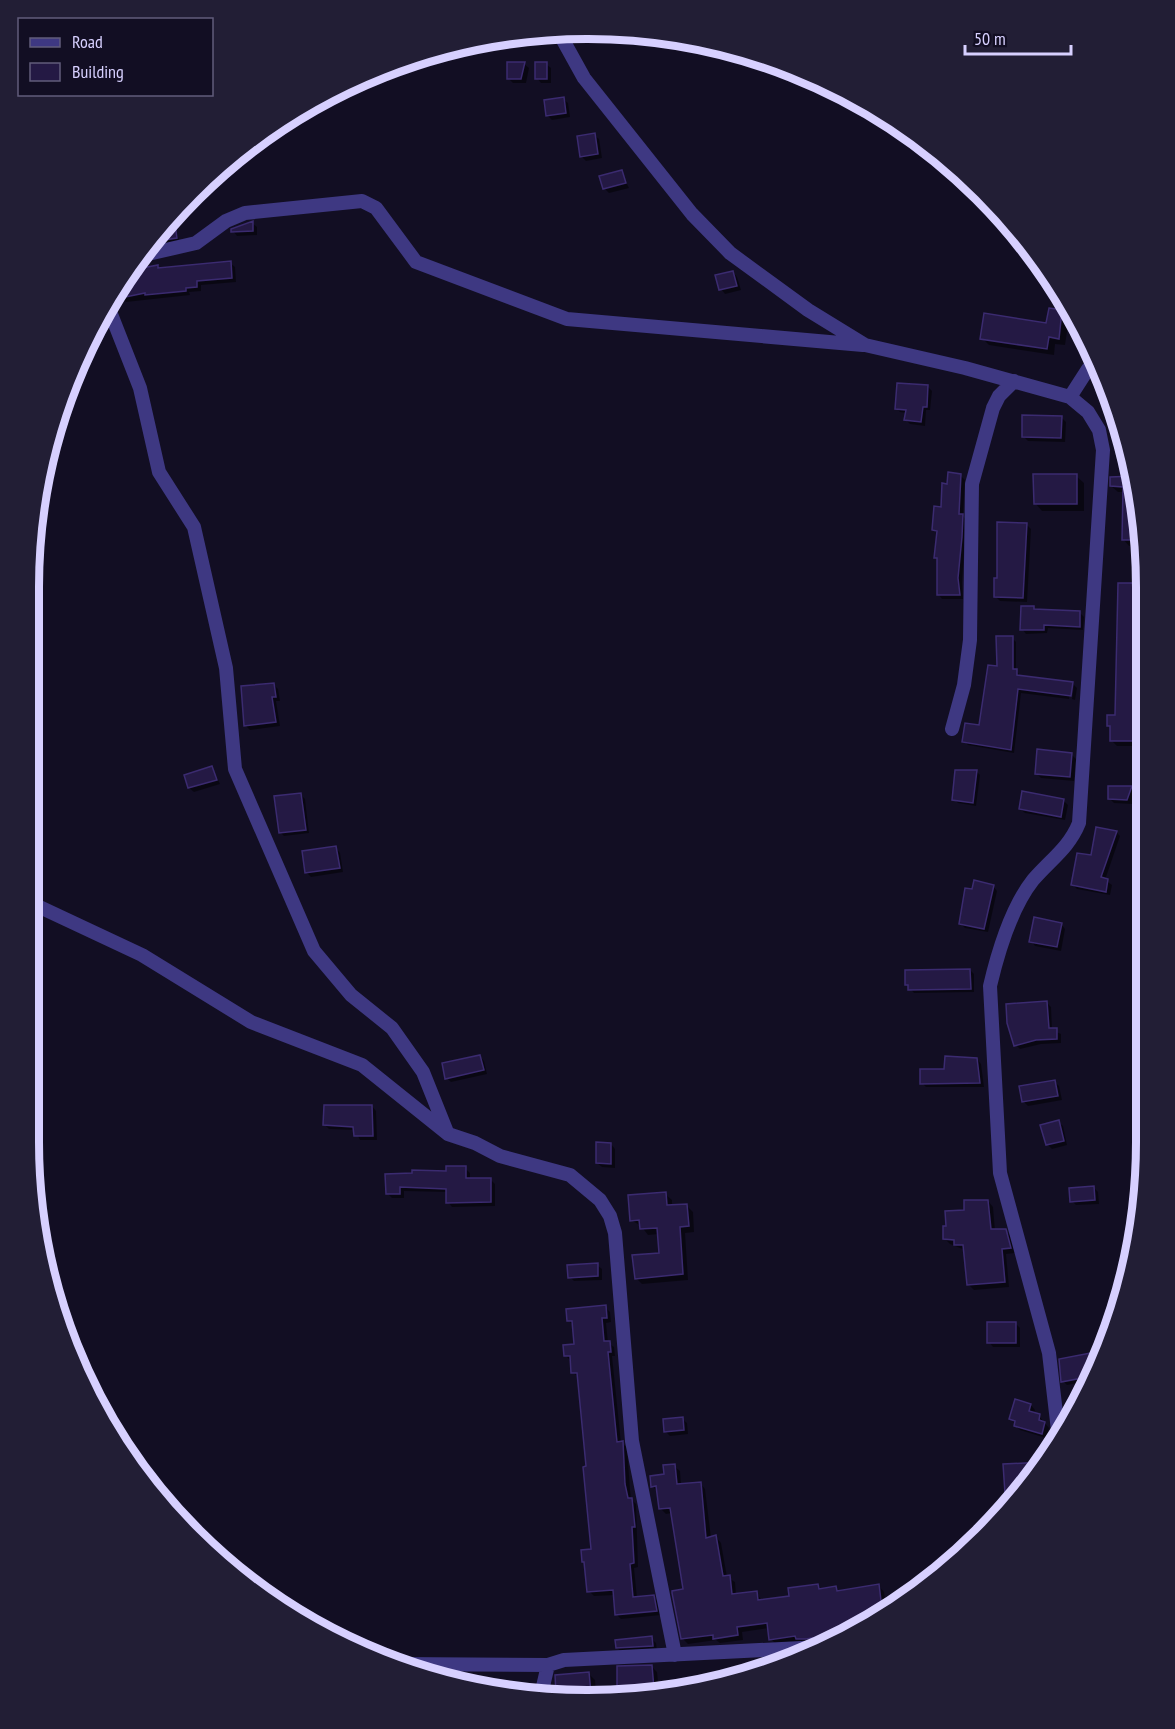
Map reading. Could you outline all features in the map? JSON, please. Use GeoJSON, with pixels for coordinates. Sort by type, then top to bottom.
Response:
{"type":"FeatureCollection","features":[{"type":"Feature","properties":{"kind":"street"},"geometry":{"type":"LineString","coordinates":[[563,40],[584,78],[712,235],[730,253],[808,310],[865,345]]}},
{"type":"Feature","properties":{"kind":"street"},"geometry":{"type":"LineString","coordinates":[[153,253],[196,243],[235,215],[362,201],[376,208],[416,262],[567,319],[865,345],[1070,397],[1088,412],[1099,430],[1103,450],[1082,809],[1079,823],[1069,845],[1033,881],[1020,903],[995,964],[990,986],[1000,1173],[1049,1353],[1057,1425]]}},
{"type":"Feature","properties":{"kind":"street"},"geometry":{"type":"LineString","coordinates":[[111,315],[140,388],[159,472],[194,527],[226,668],[235,769],[314,951],[351,995],[392,1028],[423,1072],[448,1134]]}},
{"type":"Feature","properties":{"kind":"street"},"geometry":{"type":"LineString","coordinates":[[1070,397],[1089,368]]}},
{"type":"Feature","properties":{"kind":"street"},"geometry":{"type":"LineString","coordinates":[[952,729],[963,685],[970,640],[972,484],[993,408],[999,396],[1014,381]]}},
{"type":"Feature","properties":{"kind":"street"},"geometry":{"type":"LineString","coordinates":[[39,907],[142,955],[251,1022],[362,1065],[448,1134],[475,1143],[500,1156],[570,1175],[586,1186],[610,1216],[615,1233],[632,1442],[675,1654]]}},
{"type":"Feature","properties":{"kind":"street"},"geometry":{"type":"LineString","coordinates":[[422,1664],[548,1665],[564,1660],[797,1648]]}},
{"type":"Feature","properties":{"kind":"street"},"geometry":{"type":"LineString","coordinates":[[543,1688],[548,1665]]}},
{"type":"Feature","properties":{"kind":"building"},"geometry":{"type":"Polygon","coordinates":[[[507,62],[525,62],[521,79],[507,79],[507,62]]]}},
{"type":"Feature","properties":{"kind":"building"},"geometry":{"type":"Polygon","coordinates":[[[535,62],[547,62],[547,79],[535,79],[535,62]]]}},
{"type":"Feature","properties":{"kind":"building"},"geometry":{"type":"Polygon","coordinates":[[[564,97],[566,113],[546,116],[544,100],[564,97]]]}},
{"type":"Feature","properties":{"kind":"building"},"geometry":{"type":"Polygon","coordinates":[[[595,133],[598,154],[580,157],[577,136],[595,133]]]}},
{"type":"Feature","properties":{"kind":"building"},"geometry":{"type":"Polygon","coordinates":[[[622,170],[626,183],[603,189],[599,176],[622,170]]]}},
{"type":"Feature","properties":{"kind":"building"},"geometry":{"type":"Polygon","coordinates":[[[253,221],[253,231],[231,232],[231,229],[253,221]]]}},
{"type":"Feature","properties":{"kind":"building"},"geometry":{"type":"Polygon","coordinates":[[[175,226],[177,238],[163,240],[175,226]]]}},
{"type":"Feature","properties":{"kind":"building"},"geometry":{"type":"Polygon","coordinates":[[[231,261],[232,278],[197,281],[197,287],[186,288],[186,291],[145,295],[145,293],[122,298],[142,268],[158,265],[158,268],[231,261]]]}},
{"type":"Feature","properties":{"kind":"building"},"geometry":{"type":"Polygon","coordinates":[[[733,271],[737,286],[719,290],[715,275],[733,271]]]}},
{"type":"Feature","properties":{"kind":"building"},"geometry":{"type":"Polygon","coordinates":[[[1049,308],[1061,310],[1059,339],[1049,337],[1047,349],[980,339],[984,313],[1046,323],[1049,308]]]}},
{"type":"Feature","properties":{"kind":"building"},"geometry":{"type":"Polygon","coordinates":[[[897,383],[928,385],[927,407],[923,407],[921,422],[904,420],[906,410],[895,409],[897,383]]]}},
{"type":"Feature","properties":{"kind":"building"},"geometry":{"type":"Polygon","coordinates":[[[1022,415],[1062,416],[1061,438],[1022,437],[1022,415]]]}},
{"type":"Feature","properties":{"kind":"building"},"geometry":{"type":"Polygon","coordinates":[[[948,472],[961,474],[959,514],[963,514],[958,578],[960,595],[937,595],[937,558],[934,558],[937,531],[932,530],[934,506],[941,507],[942,483],[947,484],[948,472]]]}},
{"type":"Feature","properties":{"kind":"building"},"geometry":{"type":"Polygon","coordinates":[[[1033,474],[1077,474],[1077,504],[1034,504],[1033,474]]]}},
{"type":"Feature","properties":{"kind":"building"},"geometry":{"type":"Polygon","coordinates":[[[1124,476],[1134,540],[1122,540],[1123,487],[1110,486],[1110,477],[1124,476]]]}},
{"type":"Feature","properties":{"kind":"building"},"geometry":{"type":"Polygon","coordinates":[[[997,522],[1027,523],[1023,598],[994,597],[994,578],[997,578],[997,522]]]}},
{"type":"Feature","properties":{"kind":"building"},"geometry":{"type":"Polygon","coordinates":[[[1118,583],[1136,583],[1136,741],[1110,741],[1107,715],[1115,715],[1118,583]]]}},
{"type":"Feature","properties":{"kind":"building"},"geometry":{"type":"Polygon","coordinates":[[[1021,606],[1034,606],[1034,609],[1080,611],[1080,627],[1044,625],[1044,630],[1020,630],[1021,606]]]}},
{"type":"Feature","properties":{"kind":"building"},"geometry":{"type":"Polygon","coordinates":[[[996,636],[1013,636],[1013,669],[1017,669],[1017,675],[1073,682],[1071,696],[1018,689],[1011,750],[962,742],[965,723],[979,725],[988,665],[997,666],[996,636]]]}},
{"type":"Feature","properties":{"kind":"building"},"geometry":{"type":"Polygon","coordinates":[[[274,683],[276,697],[272,697],[276,722],[244,726],[241,686],[274,683]]]}},
{"type":"Feature","properties":{"kind":"building"},"geometry":{"type":"Polygon","coordinates":[[[1037,749],[1072,753],[1070,777],[1035,774],[1037,749]]]}},
{"type":"Feature","properties":{"kind":"building"},"geometry":{"type":"Polygon","coordinates":[[[212,766],[217,780],[188,788],[184,775],[212,766]]]}},
{"type":"Feature","properties":{"kind":"building"},"geometry":{"type":"Polygon","coordinates":[[[955,770],[977,770],[973,803],[952,800],[955,770]]]}},
{"type":"Feature","properties":{"kind":"building"},"geometry":{"type":"Polygon","coordinates":[[[1108,786],[1132,786],[1127,800],[1108,799],[1108,786]]]}},
{"type":"Feature","properties":{"kind":"building"},"geometry":{"type":"Polygon","coordinates":[[[1022,791],[1064,799],[1061,817],[1019,809],[1022,791]]]}},
{"type":"Feature","properties":{"kind":"building"},"geometry":{"type":"Polygon","coordinates":[[[301,793],[306,830],[279,833],[274,796],[301,793]]]}},
{"type":"Feature","properties":{"kind":"building"},"geometry":{"type":"Polygon","coordinates":[[[1096,827],[1117,831],[1101,877],[1108,879],[1106,892],[1071,885],[1077,853],[1091,855],[1096,827]]]}},
{"type":"Feature","properties":{"kind":"building"},"geometry":{"type":"Polygon","coordinates":[[[336,846],[340,868],[305,873],[302,851],[336,846]]]}},
{"type":"Feature","properties":{"kind":"building"},"geometry":{"type":"Polygon","coordinates":[[[974,880],[994,885],[984,929],[959,924],[965,888],[972,889],[974,880]]]}},
{"type":"Feature","properties":{"kind":"building"},"geometry":{"type":"Polygon","coordinates":[[[1034,917],[1062,923],[1057,947],[1029,942],[1034,917]]]}},
{"type":"Feature","properties":{"kind":"building"},"geometry":{"type":"Polygon","coordinates":[[[970,969],[971,989],[908,990],[908,985],[905,985],[905,970],[970,969]]]}},
{"type":"Feature","properties":{"kind":"building"},"geometry":{"type":"Polygon","coordinates":[[[1047,1001],[1049,1028],[1057,1028],[1057,1039],[1036,1040],[1014,1046],[1007,1023],[1006,1004],[1047,1001]]]}},
{"type":"Feature","properties":{"kind":"building"},"geometry":{"type":"Polygon","coordinates":[[[480,1055],[484,1070],[445,1079],[442,1063],[480,1055]]]}},
{"type":"Feature","properties":{"kind":"building"},"geometry":{"type":"Polygon","coordinates":[[[945,1056],[977,1058],[980,1083],[920,1084],[920,1069],[944,1069],[945,1056]]]}},
{"type":"Feature","properties":{"kind":"building"},"geometry":{"type":"Polygon","coordinates":[[[1055,1080],[1058,1096],[1022,1102],[1019,1086],[1055,1080]]]}},
{"type":"Feature","properties":{"kind":"building"},"geometry":{"type":"Polygon","coordinates":[[[324,1105],[372,1105],[373,1136],[354,1136],[353,1127],[323,1125],[324,1105]]]}},
{"type":"Feature","properties":{"kind":"building"},"geometry":{"type":"Polygon","coordinates":[[[1059,1120],[1064,1141],[1046,1145],[1040,1125],[1059,1120]]]}},
{"type":"Feature","properties":{"kind":"building"},"geometry":{"type":"Polygon","coordinates":[[[596,1142],[611,1143],[611,1164],[596,1163],[596,1142]]]}},
{"type":"Feature","properties":{"kind":"building"},"geometry":{"type":"Polygon","coordinates":[[[446,1166],[466,1166],[466,1178],[491,1178],[491,1202],[446,1203],[446,1189],[400,1187],[400,1194],[386,1194],[385,1174],[412,1173],[412,1170],[446,1171],[446,1166]]]}},
{"type":"Feature","properties":{"kind":"building"},"geometry":{"type":"Polygon","coordinates":[[[1094,1186],[1095,1200],[1070,1202],[1069,1188],[1094,1186]]]}},
{"type":"Feature","properties":{"kind":"building"},"geometry":{"type":"Polygon","coordinates":[[[666,1192],[667,1205],[687,1204],[689,1226],[680,1227],[683,1274],[635,1279],[632,1255],[659,1253],[657,1228],[640,1229],[639,1220],[630,1221],[628,1195],[666,1192]]]}},
{"type":"Feature","properties":{"kind":"building"},"geometry":{"type":"Polygon","coordinates":[[[964,1200],[988,1200],[991,1229],[1006,1229],[1011,1248],[1002,1249],[1005,1282],[967,1285],[963,1245],[954,1245],[954,1240],[943,1239],[943,1226],[946,1226],[945,1211],[964,1210],[964,1200]]]}},
{"type":"Feature","properties":{"kind":"building"},"geometry":{"type":"Polygon","coordinates":[[[598,1263],[598,1276],[568,1278],[567,1265],[598,1263]]]}},
{"type":"Feature","properties":{"kind":"building"},"geometry":{"type":"Polygon","coordinates":[[[606,1305],[607,1318],[602,1318],[604,1341],[610,1341],[611,1352],[608,1352],[617,1442],[623,1441],[625,1484],[628,1498],[632,1498],[635,1527],[632,1527],[634,1563],[630,1564],[633,1597],[654,1595],[657,1611],[615,1615],[613,1590],[587,1592],[584,1562],[582,1562],[581,1550],[591,1549],[583,1467],[586,1466],[577,1373],[571,1373],[570,1356],[564,1356],[563,1345],[574,1344],[572,1321],[567,1321],[566,1309],[606,1305]]]}},
{"type":"Feature","properties":{"kind":"building"},"geometry":{"type":"Polygon","coordinates":[[[987,1322],[1016,1322],[1016,1343],[987,1343],[987,1322]]]}},
{"type":"Feature","properties":{"kind":"building"},"geometry":{"type":"Polygon","coordinates":[[[1093,1352],[1082,1378],[1061,1382],[1059,1359],[1093,1352]]]}},
{"type":"Feature","properties":{"kind":"building"},"geometry":{"type":"Polygon","coordinates":[[[1015,1399],[1031,1404],[1029,1411],[1040,1414],[1039,1420],[1045,1422],[1042,1434],[1014,1426],[1015,1421],[1009,1419],[1015,1399]]]}},
{"type":"Feature","properties":{"kind":"building"},"geometry":{"type":"Polygon","coordinates":[[[683,1417],[684,1430],[664,1432],[663,1419],[683,1417]]]}},
{"type":"Feature","properties":{"kind":"building"},"geometry":{"type":"Polygon","coordinates":[[[1032,1463],[1005,1497],[1003,1464],[1032,1463]]]}},
{"type":"Feature","properties":{"kind":"building"},"geometry":{"type":"Polygon","coordinates":[[[675,1464],[677,1484],[701,1482],[706,1538],[716,1535],[723,1576],[730,1575],[732,1594],[757,1591],[758,1600],[789,1596],[788,1588],[818,1584],[819,1589],[836,1586],[837,1591],[879,1584],[881,1605],[823,1636],[796,1639],[795,1636],[769,1640],[767,1623],[737,1627],[738,1635],[713,1639],[713,1635],[681,1639],[672,1591],[683,1589],[670,1508],[659,1509],[656,1486],[651,1487],[650,1476],[664,1474],[663,1465],[675,1464]]]}},
{"type":"Feature","properties":{"kind":"building"},"geometry":{"type":"Polygon","coordinates":[[[652,1636],[653,1646],[616,1648],[615,1640],[652,1636]]]}},
{"type":"Feature","properties":{"kind":"building"},"geometry":{"type":"Polygon","coordinates":[[[652,1665],[654,1686],[617,1689],[617,1666],[652,1665]]]}},
{"type":"Feature","properties":{"kind":"building"},"geometry":{"type":"Polygon","coordinates":[[[589,1672],[591,1690],[556,1689],[555,1675],[589,1672]]]}}]}
